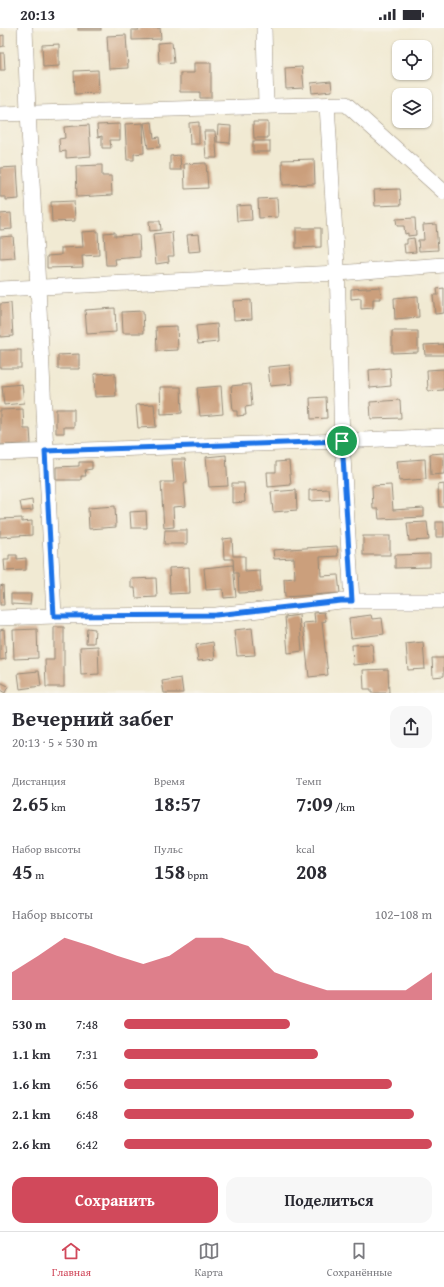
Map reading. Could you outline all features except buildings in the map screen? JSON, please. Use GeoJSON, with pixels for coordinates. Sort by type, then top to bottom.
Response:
{"type":"FeatureCollection","features":[{"type":"Feature","properties":{"kind":"street"},"geometry":{"type":"LineString","coordinates":[[25,28],[54,616]]}},
{"type":"Feature","properties":{"kind":"street"},"geometry":{"type":"LineString","coordinates":[[264,28],[266,106]]}},
{"type":"Feature","properties":{"kind":"street"},"geometry":{"type":"LineString","coordinates":[[0,114],[346,104],[444,192]]}},
{"type":"Feature","properties":{"kind":"street"},"geometry":{"type":"LineString","coordinates":[[326,105],[338,273],[342,441],[352,601]]}},
{"type":"Feature","properties":{"kind":"street"},"geometry":{"type":"LineString","coordinates":[[0,289],[338,273],[444,265]]}},
{"type":"Feature","properties":{"kind":"street"},"geometry":{"type":"LineString","coordinates":[[0,453],[444,436]]}},
{"type":"Feature","properties":{"kind":"street"},"geometry":{"type":"LineString","coordinates":[[0,618],[54,616],[216,615],[341,601],[444,600]]}},
{"type":"Feature","properties":{"kind":"route"},"geometry":{"type":"LineString","coordinates":[[342,441],[352,601],[216,615],[54,616],[45,451],[342,441]]}}]}
